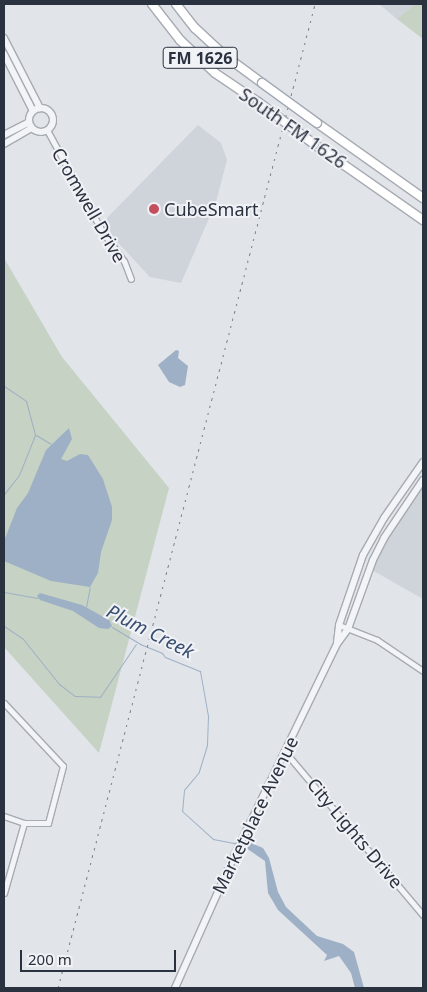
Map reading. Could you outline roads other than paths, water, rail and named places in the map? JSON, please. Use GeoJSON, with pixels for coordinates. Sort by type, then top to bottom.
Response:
{"type":"FeatureCollection","features":[{"type":"Feature","properties":{"kind":"main road","name":"South FM 1626"},"geometry":{"type":"LineString","coordinates":[[152,4],[180,40],[215,73],[423,220]]}},
{"type":"Feature","properties":{"kind":"main road","name":"South FM 1626"},"geometry":{"type":"LineString","coordinates":[[176,4],[195,28],[224,55],[423,198]]}},
{"type":"Feature","properties":{"kind":"street"},"geometry":{"type":"LineString","coordinates":[[4,38],[37,110],[31,125],[4,144]]}},
{"type":"Feature","properties":{"kind":"street"},"geometry":{"type":"LineString","coordinates":[[4,54],[37,110]]}},
{"type":"Feature","properties":{"kind":"street"},"geometry":{"type":"LineString","coordinates":[[31,125],[39,132],[47,130],[53,118],[50,112],[37,110]]}},
{"type":"Feature","properties":{"kind":"street"},"geometry":{"type":"LineString","coordinates":[[4,135],[31,125]]}},
{"type":"Feature","properties":{"kind":"street","name":"Cromwell Drive"},"geometry":{"type":"LineString","coordinates":[[47,130],[102,231],[124,260],[131,279]]}},
{"type":"Feature","properties":{"kind":"street","name":"Marketplace Avenue"},"geometry":{"type":"LineString","coordinates":[[337,644],[339,625],[363,555],[384,518],[423,462]]}},
{"type":"Feature","properties":{"kind":"street","name":"Marketplace Avenue"},"geometry":{"type":"LineString","coordinates":[[175,988],[234,856],[286,753],[337,644],[348,629],[384,538],[423,480]]}},
{"type":"Feature","properties":{"kind":"street"},"geometry":{"type":"LineString","coordinates":[[339,625],[382,642],[423,671]]}},
{"type":"Feature","properties":{"kind":"street"},"geometry":{"type":"LineString","coordinates":[[4,703],[63,766],[52,815],[48,823],[40,825],[24,823],[4,816]]}},
{"type":"Feature","properties":{"kind":"street","name":"City Lights Drive"},"geometry":{"type":"LineString","coordinates":[[286,753],[423,915]]}},
{"type":"Feature","properties":{"kind":"street"},"geometry":{"type":"LineString","coordinates":[[4,893],[24,823]]}},
{"type":"Feature","properties":{"kind":"water"},"geometry":{"type":"Polygon","coordinates":[[[176,350],[179,351],[178,358],[188,366],[185,385],[180,387],[169,382],[158,365],[176,350]]]}},
{"type":"Feature","properties":{"kind":"water"},"geometry":{"type":"Polygon","coordinates":[[[69,428],[72,439],[61,459],[67,461],[80,454],[88,455],[103,479],[112,507],[112,520],[101,552],[98,573],[90,587],[51,581],[4,561],[4,541],[17,508],[28,493],[46,450],[69,428]]]}},
{"type":"Feature","properties":{"kind":"water"},"geometry":{"type":"Polygon","coordinates":[[[40,593],[82,605],[109,620],[112,626],[108,629],[99,628],[73,611],[40,600],[37,596],[40,593]]]}},
{"type":"Feature","properties":{"kind":"water"},"geometry":{"type":"Polygon","coordinates":[[[249,842],[263,848],[269,858],[278,892],[286,907],[317,936],[343,944],[354,952],[364,988],[355,988],[351,973],[339,956],[324,961],[327,955],[278,910],[268,893],[265,861],[246,848],[249,842]]]}},
{"type":"Feature","properties":{"kind":"waterway","name":"Plum Creek"},"geometry":{"type":"LineString","coordinates":[[4,386],[26,401],[35,435],[19,475],[4,494]]}},
{"type":"Feature","properties":{"kind":"waterway"},"geometry":{"type":"LineString","coordinates":[[36,435],[51,444]]}},
{"type":"Feature","properties":{"kind":"waterway"},"geometry":{"type":"LineString","coordinates":[[86,607],[90,587]]}},
{"type":"Feature","properties":{"kind":"waterway","name":"Plum Creek"},"geometry":{"type":"LineString","coordinates":[[4,592],[37,598]]}},
{"type":"Feature","properties":{"kind":"waterway"},"geometry":{"type":"LineString","coordinates":[[4,626],[23,639],[59,684],[75,696],[100,697],[136,644]]}},
{"type":"Feature","properties":{"kind":"waterway","name":"Plum Creek"},"geometry":{"type":"LineString","coordinates":[[112,627],[140,644],[162,653],[165,657],[200,671],[208,716],[207,745],[199,772],[184,790],[182,811],[213,839],[238,844]]}},
{"type":"Feature","properties":{"kind":"railway"},"geometry":{"type":"LineString","coordinates":[[58,988],[315,4]]}},
{"type":"Feature","properties":{"kind":"place","name":"CubeSmart"},"geometry":{"type":"Point","coordinates":[154,209]}}]}
